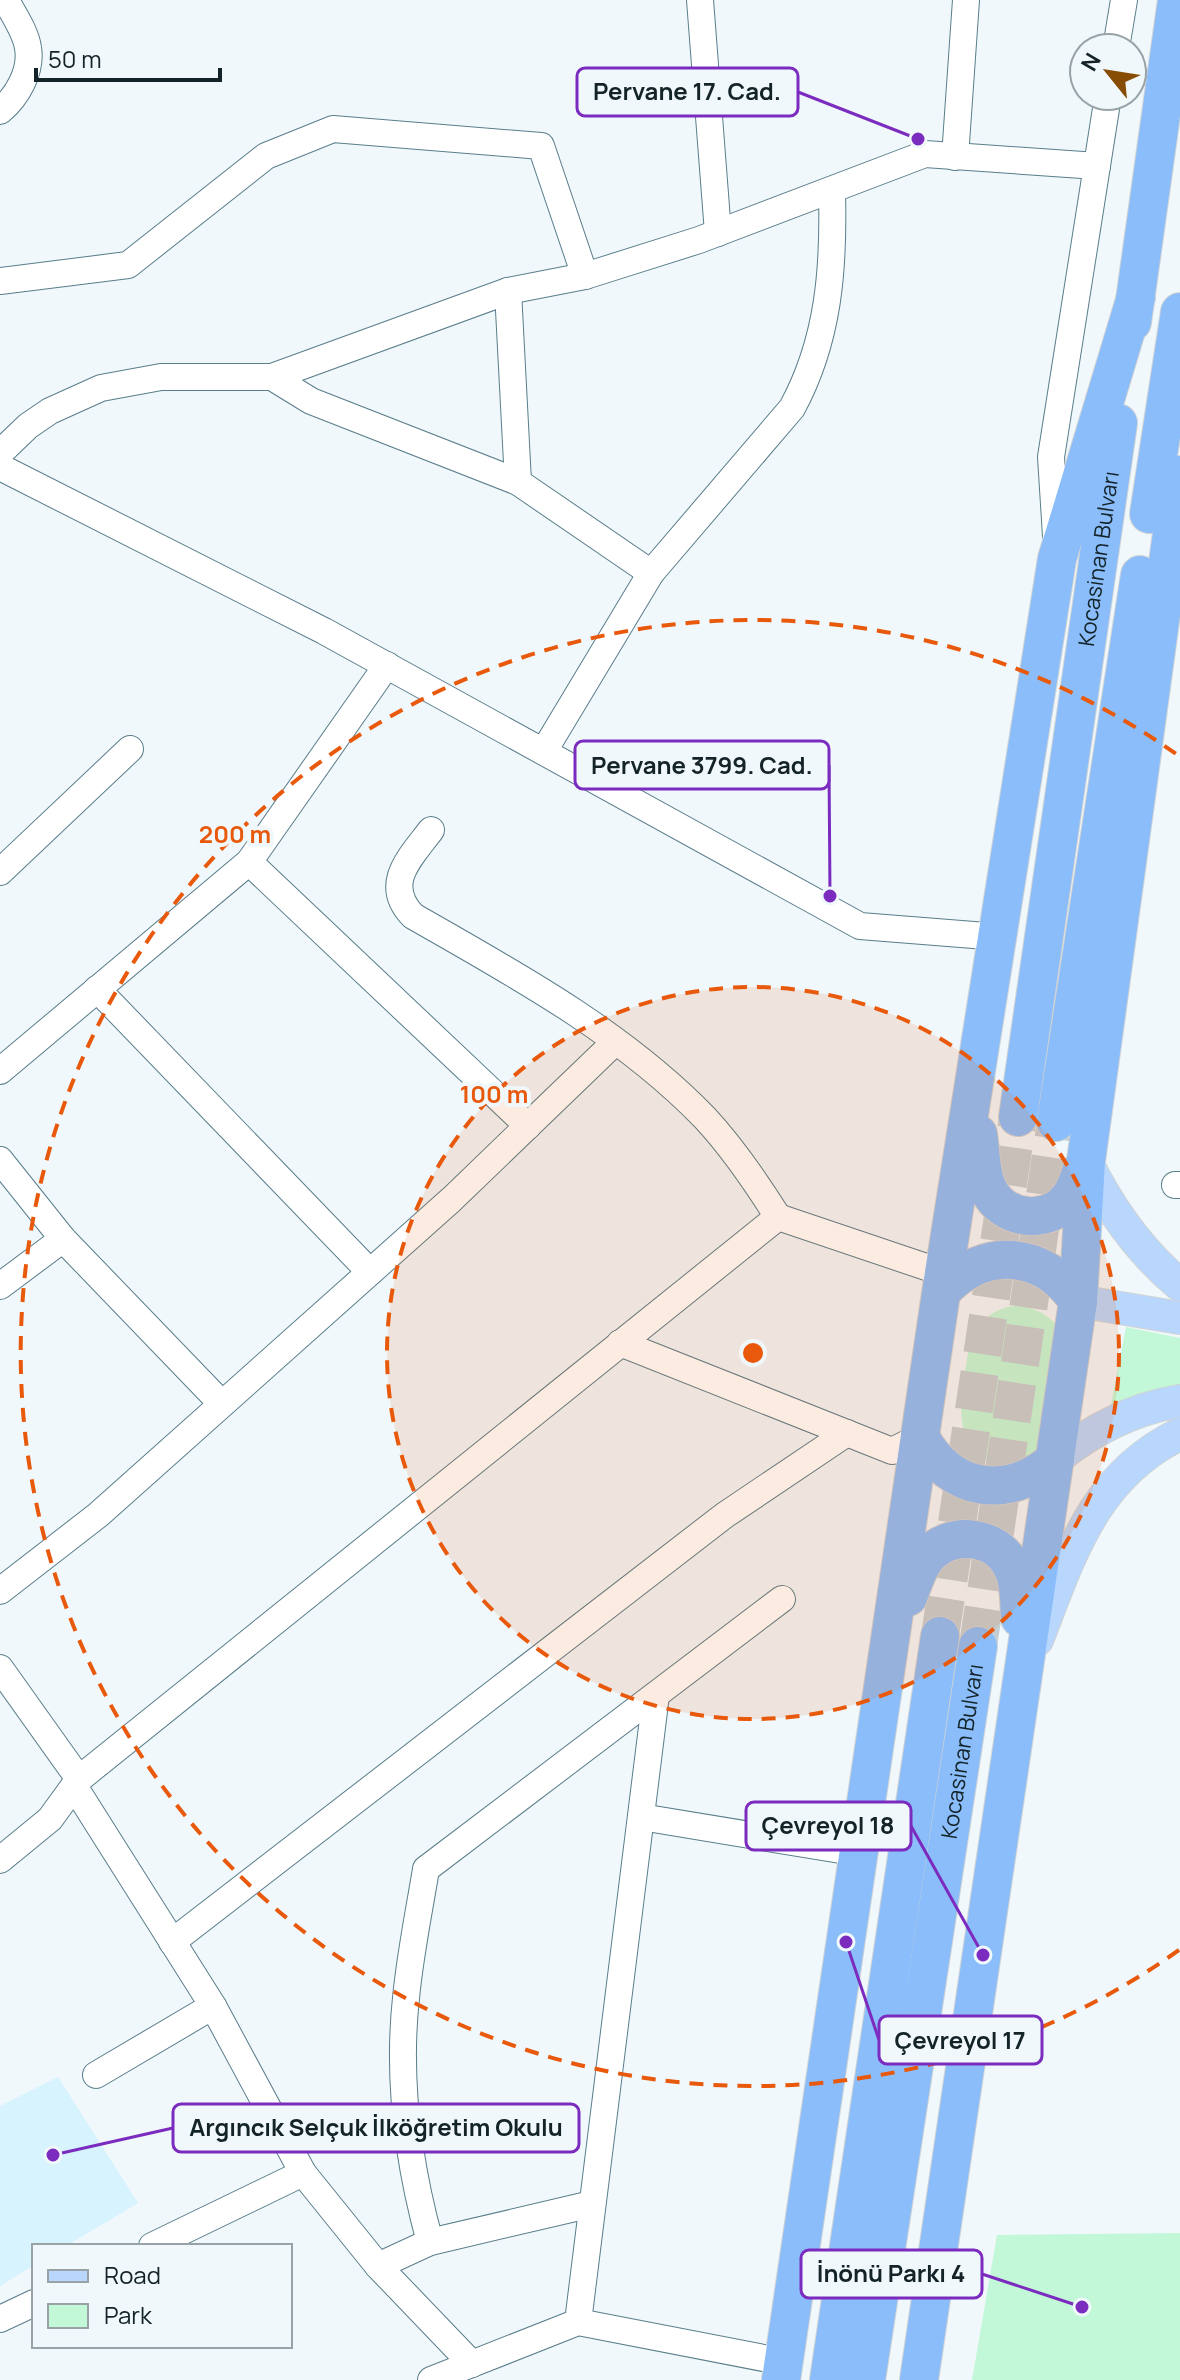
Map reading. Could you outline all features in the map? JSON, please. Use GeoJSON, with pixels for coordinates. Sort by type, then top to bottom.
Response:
{"type":"FeatureCollection","features":[{"type":"Feature","properties":{"kind":"highway","name":"Kocasinan Bulvarı"},"geometry":{"type":"LineString","coordinates":[[1018,1117],[1177,0]]}},
{"type":"Feature","properties":{"kind":"highway"},"geometry":{"type":"LineString","coordinates":[[783,2371],[943,1282],[1057,559],[1136,297]]}},
{"type":"Feature","properties":{"kind":"highway","name":"Kocasinan Bulvarı"},"geometry":{"type":"LineString","coordinates":[[1056,1122],[1180,312]]}},
{"type":"Feature","properties":{"kind":"highway"},"geometry":{"type":"LineString","coordinates":[[919,2380],[1078,1301],[1086,1161],[1170,620],[1180,475]]}},
{"type":"Feature","properties":{"kind":"highway"},"geometry":{"type":"LineString","coordinates":[[974,1096],[984,1179],[994,1200],[1003,1208],[1024,1216],[1050,1213],[1070,1197],[1086,1161]]}},
{"type":"Feature","properties":{"kind":"highway"},"geometry":{"type":"LineString","coordinates":[[943,1282],[981,1263],[1013,1260],[1029,1263],[1057,1277],[1078,1301]]}},
{"type":"Feature","properties":{"kind":"highway"},"geometry":{"type":"LineString","coordinates":[[920,1437],[928,1451],[945,1468],[966,1481],[981,1485],[1013,1484],[1036,1475],[1055,1460]]}},
{"type":"Feature","properties":{"kind":"highway"},"geometry":{"type":"LineString","coordinates":[[889,1654],[917,1571],[924,1560],[946,1543],[972,1539],[996,1548],[1013,1568],[1017,1580],[1023,1676]]}},
{"type":"Feature","properties":{"kind":"highway","name":"Kocasinan Bulvarı"},"geometry":{"type":"LineString","coordinates":[[829,2380],[940,1636]]}},
{"type":"Feature","properties":{"kind":"highway","name":"Kocasinan Bulvarı"},"geometry":{"type":"LineString","coordinates":[[866,2380],[978,1646]]}},
{"type":"Feature","properties":{"kind":"main road"},"geometry":{"type":"LineString","coordinates":[[1086,1161],[1099,1188],[1135,1240],[1180,1285]]}},
{"type":"Feature","properties":{"kind":"main road"},"geometry":{"type":"LineString","coordinates":[[1078,1301],[1180,1318]]}},
{"type":"Feature","properties":{"kind":"main road"},"geometry":{"type":"LineString","coordinates":[[1055,1460],[1075,1444],[1119,1418],[1180,1401]]}},
{"type":"Feature","properties":{"kind":"main road"},"geometry":{"type":"LineString","coordinates":[[1023,1676],[1074,1546],[1102,1496],[1134,1463],[1180,1434]]}},
{"type":"Feature","properties":{"kind":"street"},"geometry":{"type":"LineString","coordinates":[[0,111],[23,81],[28,58],[28,46],[6,0]]}},
{"type":"Feature","properties":{"kind":"street"},"geometry":{"type":"LineString","coordinates":[[700,0],[718,233]]}},
{"type":"Feature","properties":{"kind":"street"},"geometry":{"type":"LineString","coordinates":[[955,157],[966,0]]}},
{"type":"Feature","properties":{"kind":"street"},"geometry":{"type":"LineString","coordinates":[[1119,32],[1124,0]]}},
{"type":"Feature","properties":{"kind":"street"},"geometry":{"type":"LineString","coordinates":[[1057,559],[1051,457],[1105,112]]}},
{"type":"Feature","properties":{"kind":"street"},"geometry":{"type":"LineString","coordinates":[[0,281],[128,265],[266,156],[333,129],[541,146],[585,276]]}},
{"type":"Feature","properties":{"kind":"street"},"geometry":{"type":"LineString","coordinates":[[0,453],[28,426],[50,411],[101,388],[161,377],[272,377],[508,291],[585,276],[718,233],[925,154],[1097,166]]}},
{"type":"Feature","properties":{"kind":"street"},"geometry":{"type":"LineString","coordinates":[[544,751],[651,573],[792,408],[805,385],[824,322],[832,250],[832,192]]}},
{"type":"Feature","properties":{"kind":"street"},"geometry":{"type":"LineString","coordinates":[[508,291],[518,482]]}},
{"type":"Feature","properties":{"kind":"street"},"geometry":{"type":"LineString","coordinates":[[272,377],[311,401],[518,482],[651,573]]}},
{"type":"Feature","properties":{"kind":"street"},"geometry":{"type":"LineString","coordinates":[[0,467],[387,665],[860,926],[999,937]]}},
{"type":"Feature","properties":{"kind":"street"},"geometry":{"type":"LineString","coordinates":[[0,1071],[249,862],[387,665]]}},
{"type":"Feature","properties":{"kind":"street"},"geometry":{"type":"LineString","coordinates":[[0,872],[130,749]]}},
{"type":"Feature","properties":{"kind":"street"},"geometry":{"type":"LineString","coordinates":[[431,830],[399,878],[406,908],[413,916],[542,992],[615,1042],[682,1096],[707,1120],[778,1217],[943,1282]]}},
{"type":"Feature","properties":{"kind":"street"},"geometry":{"type":"LineString","coordinates":[[249,862],[528,1126]]}},
{"type":"Feature","properties":{"kind":"street"},"geometry":{"type":"LineString","coordinates":[[97,989],[370,1272]]}},
{"type":"Feature","properties":{"kind":"street"},"geometry":{"type":"LineString","coordinates":[[0,1591],[98,1515],[452,1199],[615,1042]]}},
{"type":"Feature","properties":{"kind":"street"},"geometry":{"type":"LineString","coordinates":[[0,1160],[63,1239],[222,1404]]}},
{"type":"Feature","properties":{"kind":"street"},"geometry":{"type":"LineString","coordinates":[[0,1860],[50,1819],[76,1783],[778,1217]]}},
{"type":"Feature","properties":{"kind":"street"},"geometry":{"type":"LineString","coordinates":[[0,1286],[63,1239]]}},
{"type":"Feature","properties":{"kind":"street"},"geometry":{"type":"LineString","coordinates":[[620,1343],[892,1451],[920,1437]]}},
{"type":"Feature","properties":{"kind":"street"},"geometry":{"type":"LineString","coordinates":[[172,1942],[725,1515],[847,1433]]}},
{"type":"Feature","properties":{"kind":"street"},"geometry":{"type":"LineString","coordinates":[[430,2242],[406,2129],[403,2044],[406,1999],[426,1869],[782,1599]]}},
{"type":"Feature","properties":{"kind":"street"},"geometry":{"type":"LineString","coordinates":[[0,1668],[76,1783],[213,2006],[303,2173],[378,2266],[472,2364]]}},
{"type":"Feature","properties":{"kind":"street"},"geometry":{"type":"LineString","coordinates":[[578,2322],[656,1695]]}},
{"type":"Feature","properties":{"kind":"street"},"geometry":{"type":"LineString","coordinates":[[641,1817],[859,1853]]}},
{"type":"Feature","properties":{"kind":"street"},"geometry":{"type":"LineString","coordinates":[[96,2075],[213,2006]]}},
{"type":"Feature","properties":{"kind":"street"},"geometry":{"type":"LineString","coordinates":[[156,2244],[303,2173]]}},
{"type":"Feature","properties":{"kind":"street"},"geometry":{"type":"LineString","coordinates":[[378,2266],[430,2242],[592,2204]]}},
{"type":"Feature","properties":{"kind":"street"},"geometry":{"type":"LineString","coordinates":[[0,2319],[32,2304]]}},
{"type":"Feature","properties":{"kind":"street"},"geometry":{"type":"LineString","coordinates":[[431,2380],[578,2322],[783,2371]]}},
{"type":"Feature","properties":{"kind":"shaded area"},"geometry":{"type":"Polygon","coordinates":[[[58,2077],[138,2203],[69,2244],[32,2244],[32,2266],[0,2286],[0,2106],[58,2077]]]}},
{"type":"Feature","properties":{"kind":"green space"},"geometry":{"type":"Polygon","coordinates":[[[1012,1306],[1040,1312],[1062,1332],[1047,1453],[1002,1467],[983,1458],[971,1446],[964,1432],[962,1399],[972,1336],[985,1319],[1012,1306]]]}},
{"type":"Feature","properties":{"kind":"green space"},"geometry":{"type":"Polygon","coordinates":[[[1126,1327],[1180,1338],[1180,1387],[1109,1415],[1126,1327]]]}},
{"type":"Feature","properties":{"kind":"green space"},"geometry":{"type":"Polygon","coordinates":[[[1180,2233],[1180,2380],[972,2380],[997,2235],[1180,2233]]]}},
{"type":"Feature","properties":{"kind":"tunnel"},"geometry":{"type":"LineString","coordinates":[[940,1636],[1018,1117]]}},
{"type":"Feature","properties":{"kind":"tunnel"},"geometry":{"type":"LineString","coordinates":[[978,1646],[1056,1122]]}},
{"type":"Feature","properties":{"kind":"place","name":"Pervane 17. Cad."},"geometry":{"type":"Point","coordinates":[918,139]}},
{"type":"Feature","properties":{"kind":"place","name":"Pervane 3799. Cad."},"geometry":{"type":"Point","coordinates":[830,896]}},
{"type":"Feature","properties":{"kind":"place","name":"Çevreyol 17"},"geometry":{"type":"Point","coordinates":[846,1942]}},
{"type":"Feature","properties":{"kind":"place","name":"Çevreyol 18"},"geometry":{"type":"Point","coordinates":[983,1955]}},
{"type":"Feature","properties":{"kind":"place","name":"Argıncık Selçuk İlköğretim Okulu"},"geometry":{"type":"Point","coordinates":[53,2155]}},
{"type":"Feature","properties":{"kind":"place","name":"İnönü Parkı 4"},"geometry":{"type":"Point","coordinates":[1082,2307]}}]}
